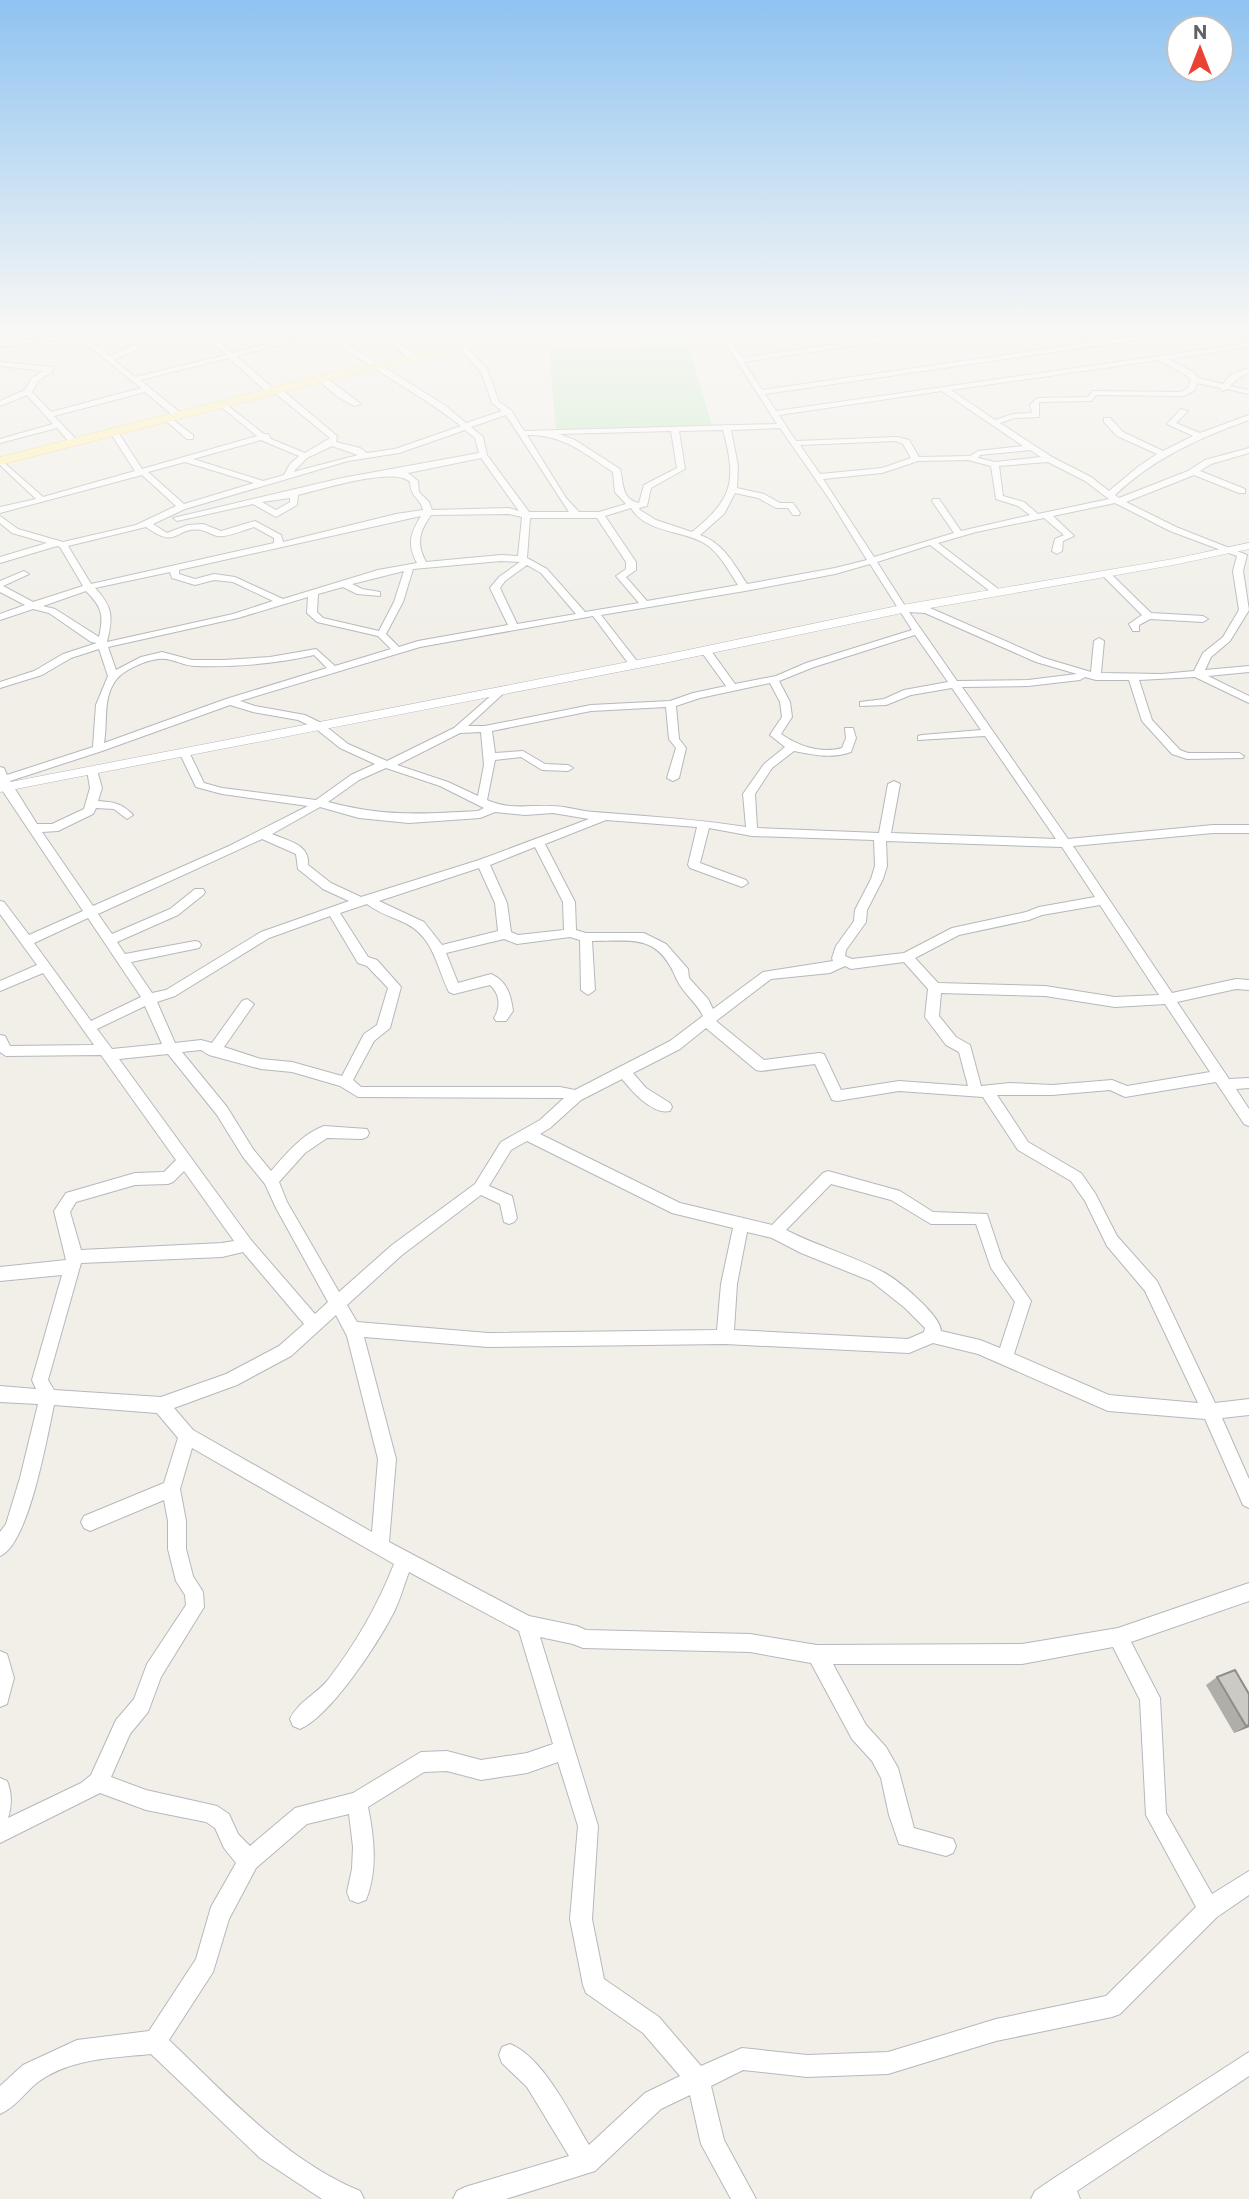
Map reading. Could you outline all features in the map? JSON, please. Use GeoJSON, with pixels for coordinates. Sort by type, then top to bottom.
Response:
{"type":"FeatureCollection","features":[{"type":"Feature","properties":{"kind":"main road"},"geometry":{"type":"LineString","coordinates":[[0,461],[113,431]]}},
{"type":"Feature","properties":{"kind":"street"},"geometry":{"type":"LineString","coordinates":[[0,441],[38,431]]}},
{"type":"Feature","properties":{"kind":"street"},"geometry":{"type":"LineString","coordinates":[[63,431],[72,441]]}},
{"type":"Feature","properties":{"kind":"street"},"geometry":{"type":"LineString","coordinates":[[113,431],[142,472],[182,507]]}},
{"type":"Feature","properties":{"kind":"street"},"geometry":{"type":"LineString","coordinates":[[185,431],[190,437]]}},
{"type":"Feature","properties":{"kind":"street"},"geometry":{"type":"LineString","coordinates":[[258,431],[268,441],[306,456]]}},
{"type":"Feature","properties":{"kind":"street"},"geometry":{"type":"LineString","coordinates":[[287,478],[289,468],[331,443],[334,437],[326,431]]}},
{"type":"Feature","properties":{"kind":"street"},"geometry":{"type":"LineString","coordinates":[[0,560],[146,524],[182,507],[365,456],[396,451],[455,431]]}},
{"type":"Feature","properties":{"kind":"street"},"geometry":{"type":"LineString","coordinates":[[471,431],[479,437],[483,454],[526,515],[524,560],[495,588],[514,627]]}},
{"type":"Feature","properties":{"kind":"street"},"geometry":{"type":"LineString","coordinates":[[0,617],[88,587],[428,512],[509,511],[526,515],[576,516],[600,515],[643,506],[647,486],[681,469],[676,431]]}},
{"type":"Feature","properties":{"kind":"street"},"geometry":{"type":"LineString","coordinates":[[523,433],[686,431]]}},
{"type":"Feature","properties":{"kind":"street"},"geometry":{"type":"LineString","coordinates":[[693,536],[713,521],[734,490],[736,474],[727,431]]}},
{"type":"Feature","properties":{"kind":"street"},"geometry":{"type":"LineString","coordinates":[[785,431],[875,562],[902,609],[1065,843],[1249,1120]]}},
{"type":"Feature","properties":{"kind":"street"},"geometry":{"type":"LineString","coordinates":[[1005,431],[1049,459],[1173,529],[1242,555],[1238,571],[1244,610],[1227,639],[1207,654],[1198,674]]}},
{"type":"Feature","properties":{"kind":"street"},"geometry":{"type":"LineString","coordinates":[[1117,431],[1162,453]]}},
{"type":"Feature","properties":{"kind":"street"},"geometry":{"type":"LineString","coordinates":[[1187,431],[1198,435]]}},
{"type":"Feature","properties":{"kind":"street"},"geometry":{"type":"LineString","coordinates":[[1116,498],[1130,475],[1162,453],[1210,431]]}},
{"type":"Feature","properties":{"kind":"street"},"geometry":{"type":"LineString","coordinates":[[523,433],[576,516]]}},
{"type":"Feature","properties":{"kind":"street"},"geometry":{"type":"LineString","coordinates":[[548,433],[572,442],[617,471],[619,495],[633,506],[635,512],[649,520],[704,539],[720,551],[745,588]]}},
{"type":"Feature","properties":{"kind":"street"},"geometry":{"type":"LineString","coordinates":[[0,510],[187,460],[265,436]]}},
{"type":"Feature","properties":{"kind":"street"},"geometry":{"type":"LineString","coordinates":[[794,443],[897,439],[906,442],[915,459]]}},
{"type":"Feature","properties":{"kind":"street"},"geometry":{"type":"LineString","coordinates":[[331,443],[365,456],[414,481],[415,493],[426,505],[428,512],[412,537],[413,547],[423,565]]}},
{"type":"Feature","properties":{"kind":"street"},"geometry":{"type":"LineString","coordinates":[[971,458],[978,453],[1032,447]]}},
{"type":"Feature","properties":{"kind":"street"},"geometry":{"type":"LineString","coordinates":[[3,781],[230,701],[397,650],[875,562],[993,525],[1116,498],[1244,451],[1249,457]]}},
{"type":"Feature","properties":{"kind":"street"},"geometry":{"type":"LineString","coordinates":[[156,520],[195,515],[334,483],[483,454]]}},
{"type":"Feature","properties":{"kind":"street"},"geometry":{"type":"LineString","coordinates":[[818,477],[874,472],[915,459],[971,458],[995,464],[1049,459]]}},
{"type":"Feature","properties":{"kind":"street"},"geometry":{"type":"LineString","coordinates":[[187,460],[264,484]]}},
{"type":"Feature","properties":{"kind":"street"},"geometry":{"type":"LineString","coordinates":[[0,461],[42,500]]}},
{"type":"Feature","properties":{"kind":"street"},"geometry":{"type":"LineString","coordinates":[[995,464],[999,497],[1021,504],[1070,536],[1059,539],[1058,551]]}},
{"type":"Feature","properties":{"kind":"street"},"geometry":{"type":"LineString","coordinates":[[1117,470],[1130,475]]}},
{"type":"Feature","properties":{"kind":"street"},"geometry":{"type":"LineString","coordinates":[[1192,471],[1242,491]]}},
{"type":"Feature","properties":{"kind":"street"},"geometry":{"type":"LineString","coordinates":[[308,472],[354,488]]}},
{"type":"Feature","properties":{"kind":"street"},"geometry":{"type":"LineString","coordinates":[[734,490],[761,496],[779,506],[790,505],[796,513]]}},
{"type":"Feature","properties":{"kind":"street"},"geometry":{"type":"LineString","coordinates":[[146,524],[168,536],[188,528],[203,527],[220,534],[255,524],[276,514],[294,503],[294,494]]}},
{"type":"Feature","properties":{"kind":"street"},"geometry":{"type":"LineString","coordinates":[[255,501],[276,514]]}},
{"type":"Feature","properties":{"kind":"street"},"geometry":{"type":"LineString","coordinates":[[936,501],[960,535]]}},
{"type":"Feature","properties":{"kind":"street"},"geometry":{"type":"LineString","coordinates":[[600,515],[631,562],[631,570],[621,576],[644,603]]}},
{"type":"Feature","properties":{"kind":"street"},"geometry":{"type":"LineString","coordinates":[[1,523],[15,531],[59,544],[88,587],[101,600],[108,618],[104,644],[113,676]]}},
{"type":"Feature","properties":{"kind":"street"},"geometry":{"type":"LineString","coordinates":[[255,524],[278,537],[279,544]]}},
{"type":"Feature","properties":{"kind":"street"},"geometry":{"type":"LineString","coordinates":[[933,543],[999,593]]}},
{"type":"Feature","properties":{"kind":"street"},"geometry":{"type":"LineString","coordinates":[[3,781],[92,770],[902,609],[1249,546]]}},
{"type":"Feature","properties":{"kind":"street"},"geometry":{"type":"LineString","coordinates":[[0,685],[38,673],[67,656],[104,644],[423,565],[501,558],[524,560],[544,571],[583,615]]}},
{"type":"Feature","properties":{"kind":"street"},"geometry":{"type":"LineString","coordinates":[[381,635],[393,617],[405,588],[409,567]]}},
{"type":"Feature","properties":{"kind":"street"},"geometry":{"type":"LineString","coordinates":[[174,570],[175,576],[195,582],[214,577],[235,580],[282,602]]}},
{"type":"Feature","properties":{"kind":"street"},"geometry":{"type":"LineString","coordinates":[[0,586],[24,574]]}},
{"type":"Feature","properties":{"kind":"street"},"geometry":{"type":"LineString","coordinates":[[1106,574],[1148,615]]}},
{"type":"Feature","properties":{"kind":"street"},"geometry":{"type":"LineString","coordinates":[[344,583],[360,592],[377,594]]}},
{"type":"Feature","properties":{"kind":"street"},"geometry":{"type":"LineString","coordinates":[[0,586],[33,606],[52,611],[104,644]]}},
{"type":"Feature","properties":{"kind":"street"},"geometry":{"type":"LineString","coordinates":[[313,593],[312,613],[320,621],[381,635],[397,650]]}},
{"type":"Feature","properties":{"kind":"street"},"geometry":{"type":"LineString","coordinates":[[902,609],[927,610],[1040,660],[1095,676]]}},
{"type":"Feature","properties":{"kind":"street"},"geometry":{"type":"LineString","coordinates":[[595,613],[635,664]]}},
{"type":"Feature","properties":{"kind":"street"},"geometry":{"type":"LineString","coordinates":[[1136,629],[1134,624],[1148,615],[1203,618]]}},
{"type":"Feature","properties":{"kind":"street"},"geometry":{"type":"LineString","coordinates":[[458,730],[486,729],[591,708],[671,704],[773,679],[918,631]]}},
{"type":"Feature","properties":{"kind":"street"},"geometry":{"type":"LineString","coordinates":[[1095,676],[1099,641]]}},
{"type":"Feature","properties":{"kind":"street"},"geometry":{"type":"LineString","coordinates":[[705,650],[721,668],[732,687]]}},
{"type":"Feature","properties":{"kind":"street"},"geometry":{"type":"LineString","coordinates":[[99,749],[102,695],[113,676],[135,663],[171,654],[188,663],[250,662],[316,652],[333,669]]}},
{"type":"Feature","properties":{"kind":"street"},"geometry":{"type":"LineString","coordinates":[[864,704],[886,702],[908,692],[956,684],[1028,683],[1042,679],[1095,676],[1134,678],[1249,669]]}},
{"type":"Feature","properties":{"kind":"street"},"geometry":{"type":"LineString","coordinates":[[1198,674],[1249,700]]}},
{"type":"Feature","properties":{"kind":"street"},"geometry":{"type":"LineString","coordinates":[[1134,678],[1147,721],[1176,752],[1187,756],[1239,756]]}},
{"type":"Feature","properties":{"kind":"street"},"geometry":{"type":"LineString","coordinates":[[773,679],[785,702],[787,717],[775,735],[792,747],[838,753],[847,750],[851,738],[849,730]]}},
{"type":"Feature","properties":{"kind":"street"},"geometry":{"type":"LineString","coordinates":[[25,942],[263,835],[321,804],[358,776],[378,765],[387,765],[458,730],[501,690]]}},
{"type":"Feature","properties":{"kind":"street"},"geometry":{"type":"LineString","coordinates":[[230,701],[253,709],[301,717],[319,726],[344,746],[482,800],[494,808],[525,811],[553,809],[704,824],[752,832],[882,838],[1065,843],[1213,829],[1249,829]]}},
{"type":"Feature","properties":{"kind":"street"},"geometry":{"type":"LineString","coordinates":[[671,704],[674,739],[681,748],[673,778]]}},
{"type":"Feature","properties":{"kind":"street"},"geometry":{"type":"LineString","coordinates":[[482,800],[491,773],[492,757],[486,729]]}},
{"type":"Feature","properties":{"kind":"street"},"geometry":{"type":"LineString","coordinates":[[922,738],[989,732]]}},
{"type":"Feature","properties":{"kind":"street"},"geometry":{"type":"LineString","coordinates":[[752,832],[749,794],[768,766],[792,747]]}},
{"type":"Feature","properties":{"kind":"street"},"geometry":{"type":"LineString","coordinates":[[184,752],[200,785],[222,791],[321,804],[359,814],[409,819],[480,814],[494,808]]}},
{"type":"Feature","properties":{"kind":"street"},"geometry":{"type":"LineString","coordinates":[[492,757],[523,754],[542,767],[568,768]]}},
{"type":"Feature","properties":{"kind":"street"},"geometry":{"type":"LineString","coordinates":[[33,828],[54,828],[89,811],[96,788],[92,770]]}},
{"type":"Feature","properties":{"kind":"street"},"geometry":{"type":"LineString","coordinates":[[3,781],[149,999],[163,1034],[173,1050],[222,1111],[248,1153],[271,1181],[281,1204],[352,1329],[378,1415],[387,1459],[380,1547]]}},
{"type":"Feature","properties":{"kind":"street"},"geometry":{"type":"LineString","coordinates":[[0,1394],[161,1405],[231,1380],[285,1351],[397,1250],[448,1209],[480,1188],[506,1146],[545,1124],[576,1096],[675,1045],[768,975],[830,968],[841,963],[838,958],[840,949],[860,922],[861,910],[881,866],[882,838],[894,784]]}},
{"type":"Feature","properties":{"kind":"street"},"geometry":{"type":"LineString","coordinates":[[93,804],[117,806],[127,815]]}},
{"type":"Feature","properties":{"kind":"street"},"geometry":{"type":"LineString","coordinates":[[90,1027],[149,999],[170,993],[265,935],[483,863],[608,816]]}},
{"type":"Feature","properties":{"kind":"street"},"geometry":{"type":"LineString","coordinates":[[704,824],[694,865],[743,883]]}},
{"type":"Feature","properties":{"kind":"street"},"geometry":{"type":"LineString","coordinates":[[263,835],[300,850],[303,856],[302,866],[327,886],[413,922],[428,931],[439,950],[454,989],[491,979],[499,983],[505,997],[506,1010],[500,1018]]}},
{"type":"Feature","properties":{"kind":"street"},"geometry":{"type":"LineString","coordinates":[[540,843],[565,889],[569,902],[570,933]]}},
{"type":"Feature","properties":{"kind":"street"},"geometry":{"type":"LineString","coordinates":[[483,863],[501,903],[505,934]]}},
{"type":"Feature","properties":{"kind":"street"},"geometry":{"type":"LineString","coordinates":[[110,940],[174,912],[199,892]]}},
{"type":"Feature","properties":{"kind":"street"},"geometry":{"type":"LineString","coordinates":[[838,958],[851,964],[907,957],[939,938],[956,932],[1029,916],[1039,911],[1102,900]]}},
{"type":"Feature","properties":{"kind":"street"},"geometry":{"type":"LineString","coordinates":[[0,905],[246,1245],[314,1324]]}},
{"type":"Feature","properties":{"kind":"street"},"geometry":{"type":"LineString","coordinates":[[333,912],[363,960],[372,963],[395,987],[383,1028],[369,1038],[345,1082]]}},
{"type":"Feature","properties":{"kind":"street"},"geometry":{"type":"LineString","coordinates":[[439,950],[505,934],[517,940],[570,933],[586,937],[644,937],[662,947],[683,972],[683,979],[703,1002],[708,1018],[761,1066],[819,1058],[837,1096],[899,1086],[982,1091],[1112,1085],[1125,1092],[1221,1080],[1249,1083]]}},
{"type":"Feature","properties":{"kind":"street"},"geometry":{"type":"LineString","coordinates":[[586,937],[588,990]]}},
{"type":"Feature","properties":{"kind":"street"},"geometry":{"type":"LineString","coordinates":[[122,959],[195,945]]}},
{"type":"Feature","properties":{"kind":"street"},"geometry":{"type":"LineString","coordinates":[[907,957],[935,988],[1045,991],[1115,1002],[1168,999],[1236,984],[1249,985]]}},
{"type":"Feature","properties":{"kind":"street"},"geometry":{"type":"LineString","coordinates":[[0,986],[43,968]]}},
{"type":"Feature","properties":{"kind":"street"},"geometry":{"type":"LineString","coordinates":[[935,988],[932,1017],[951,1041],[965,1049],[982,1091],[1023,1146],[1076,1177],[1090,1197],[1112,1241],[1151,1286],[1249,1499]]}},
{"type":"Feature","properties":{"kind":"street"},"geometry":{"type":"LineString","coordinates":[[214,1051],[247,1004]]}},
{"type":"Feature","properties":{"kind":"street"},"geometry":{"type":"LineString","coordinates":[[2,1048],[106,1052],[173,1050],[201,1045],[261,1064],[292,1067],[345,1082],[358,1092],[560,1092],[576,1096]]}},
{"type":"Feature","properties":{"kind":"street"},"geometry":{"type":"LineString","coordinates":[[623,1071],[641,1092],[665,1107]]}},
{"type":"Feature","properties":{"kind":"street"},"geometry":{"type":"LineString","coordinates":[[271,1181],[300,1149],[324,1132],[362,1133]]}},
{"type":"Feature","properties":{"kind":"street"},"geometry":{"type":"LineString","coordinates":[[527,1134],[677,1209],[775,1231],[806,1248],[877,1276],[911,1303],[933,1326],[932,1336]]}},
{"type":"Feature","properties":{"kind":"street"},"geometry":{"type":"LineString","coordinates":[[0,1547],[13,1529],[18,1516],[48,1396],[40,1380],[73,1261],[62,1212],[71,1197],[135,1179],[168,1178],[185,1161]]}},
{"type":"Feature","properties":{"kind":"street"},"geometry":{"type":"LineString","coordinates":[[775,1231],[828,1177],[895,1195],[931,1218],[982,1218],[988,1248],[999,1273],[1023,1301],[1005,1358]]}},
{"type":"Feature","properties":{"kind":"street"},"geometry":{"type":"LineString","coordinates":[[480,1188],[507,1200],[509,1219]]}},
{"type":"Feature","properties":{"kind":"street"},"geometry":{"type":"LineString","coordinates":[[725,1337],[732,1266],[741,1224]]}},
{"type":"Feature","properties":{"kind":"street"},"geometry":{"type":"LineString","coordinates":[[0,1274],[53,1270],[73,1261],[222,1250],[246,1245]]}},
{"type":"Feature","properties":{"kind":"street"},"geometry":{"type":"LineString","coordinates":[[352,1329],[488,1340],[725,1337],[909,1346],[932,1336],[980,1347],[1108,1403],[1210,1412],[1249,1407]]}},
{"type":"Feature","properties":{"kind":"street"},"geometry":{"type":"LineString","coordinates":[[161,1405],[187,1436],[380,1547],[527,1625],[577,1634],[583,1639],[750,1643],[817,1655],[1022,1654],[1118,1637],[1249,1592]]}},
{"type":"Feature","properties":{"kind":"street"},"geometry":{"type":"LineString","coordinates":[[0,1833],[88,1790],[98,1782],[123,1727],[141,1704],[154,1671],[195,1607],[194,1592],[185,1581],[177,1549],[177,1521],[171,1489],[187,1436]]}},
{"type":"Feature","properties":{"kind":"street"},"geometry":{"type":"LineString","coordinates":[[90,1522],[171,1489]]}},
{"type":"Feature","properties":{"kind":"street"},"geometry":{"type":"LineString","coordinates":[[300,1719],[333,1689],[347,1669],[387,1606],[405,1560]]}},
{"type":"Feature","properties":{"kind":"street"},"geometry":{"type":"LineString","coordinates":[[527,1625],[588,1826],[581,1919],[594,1985],[651,2025],[698,2080],[713,2144],[744,2199]]}},
{"type":"Feature","properties":{"kind":"street"},"geometry":{"type":"LineString","coordinates":[[1118,1637],[1150,1698],[1156,1815],[1209,1909]]}},
{"type":"Feature","properties":{"kind":"street"},"geometry":{"type":"LineString","coordinates":[[817,1655],[859,1732],[879,1754],[891,1775],[898,1815],[906,1837],[946,1846]]}},
{"type":"Feature","properties":{"kind":"street"},"geometry":{"type":"LineString","coordinates":[[155,2042],[205,1964],[219,1915],[249,1861],[302,1815],[357,1802],[421,1762],[447,1761],[481,1770],[527,1763],[566,1749]]}},
{"type":"Feature","properties":{"kind":"street"},"geometry":{"type":"LineString","coordinates":[[98,1782],[146,1800],[210,1814],[222,1821],[232,1841],[249,1861]]}},
{"type":"Feature","properties":{"kind":"street"},"geometry":{"type":"LineString","coordinates":[[0,1788],[0,1812]]}},
{"type":"Feature","properties":{"kind":"street"},"geometry":{"type":"LineString","coordinates":[[357,1802],[364,1841],[364,1868],[358,1892]]}},
{"type":"Feature","properties":{"kind":"street"},"geometry":{"type":"LineString","coordinates":[[465,2199],[587,2163],[653,2101],[742,2059],[807,2066],[888,2063],[996,2030],[1112,2006],[1209,1909],[1249,1882]]}},
{"type":"Feature","properties":{"kind":"street"},"geometry":{"type":"LineString","coordinates":[[0,2102],[31,2073],[77,2051],[155,2042]]}},
{"type":"Feature","properties":{"kind":"street"},"geometry":{"type":"LineString","coordinates":[[155,2042],[268,2150],[339,2196],[352,2199]]}},
{"type":"Feature","properties":{"kind":"street"},"geometry":{"type":"LineString","coordinates":[[510,2055],[535,2079],[587,2163]]}},
{"type":"Feature","properties":{"kind":"street"},"geometry":{"type":"LineString","coordinates":[[1058,2195],[1249,2063]]}},
{"type":"Feature","properties":{"kind":"building"},"geometry":{"type":"Polygon","coordinates":[[[1235,1670],[1249,1694],[1249,1725],[1246,1726],[1217,1677],[1235,1670]]]}}]}
